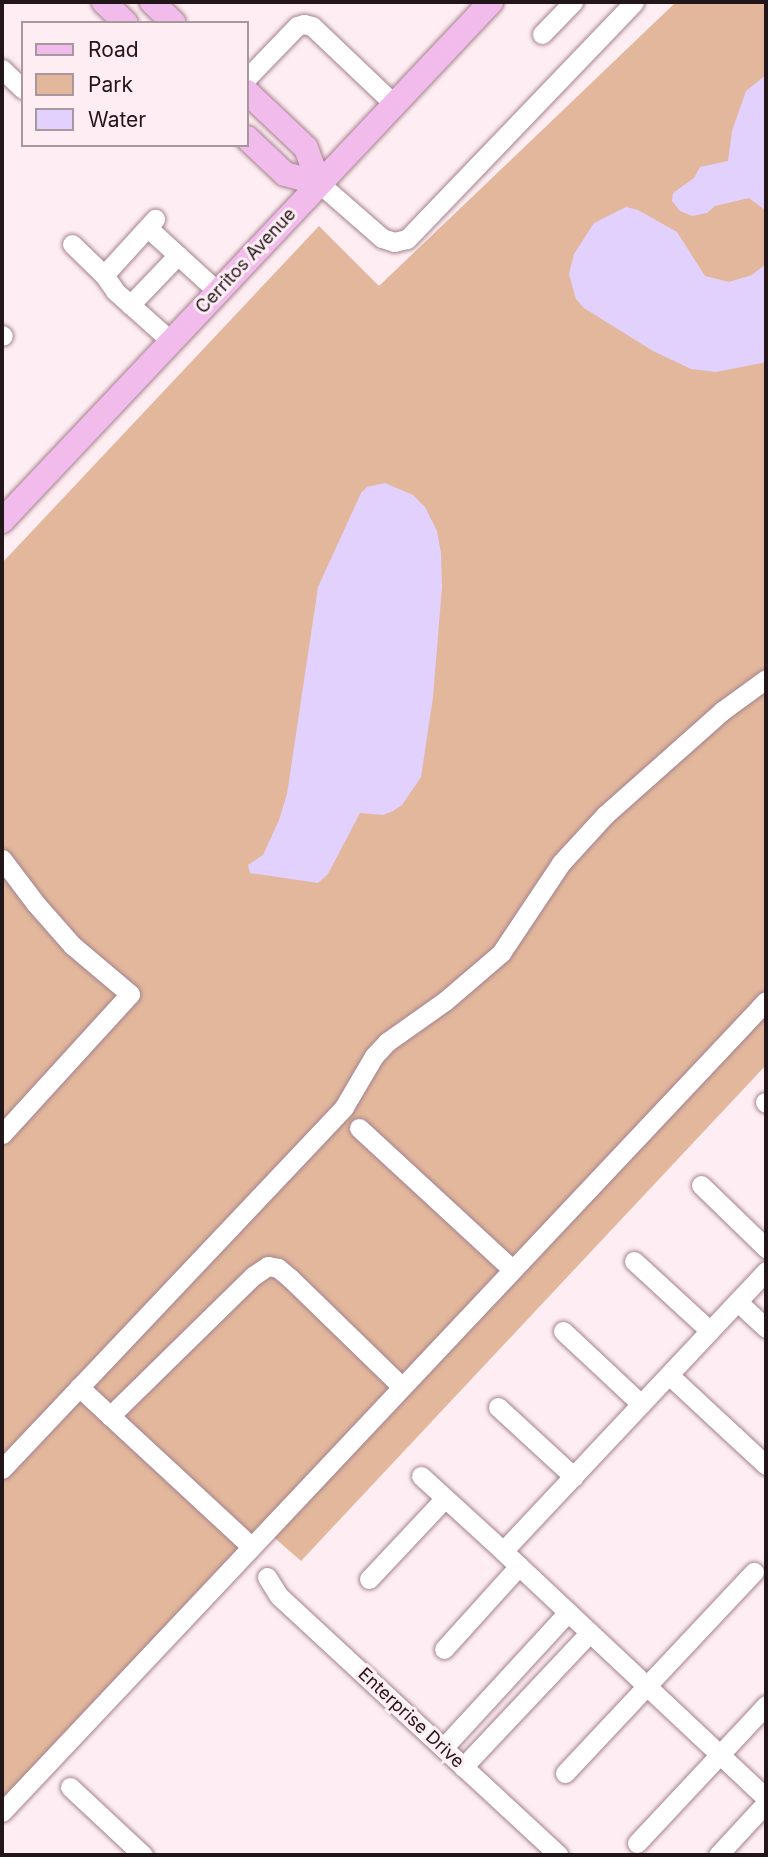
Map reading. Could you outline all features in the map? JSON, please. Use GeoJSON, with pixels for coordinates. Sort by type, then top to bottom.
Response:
{"type":"FeatureCollection","features":[{"type":"Feature","properties":{"kind":"main road"},"geometry":{"type":"LineString","coordinates":[[104,2],[124,21]]}},
{"type":"Feature","properties":{"kind":"main road"},"geometry":{"type":"LineString","coordinates":[[152,2],[172,21]]}},
{"type":"Feature","properties":{"kind":"main road","name":"Cerritos Avenue"},"geometry":{"type":"LineString","coordinates":[[2,521],[491,2]]}},
{"type":"Feature","properties":{"kind":"main road"},"geometry":{"type":"LineString","coordinates":[[248,93],[306,148],[318,183]]}},
{"type":"Feature","properties":{"kind":"main road"},"geometry":{"type":"LineString","coordinates":[[248,139],[285,174],[318,183]]}},
{"type":"Feature","properties":{"kind":"street"},"geometry":{"type":"LineString","coordinates":[[542,34],[573,2]]}},
{"type":"Feature","properties":{"kind":"street"},"geometry":{"type":"LineString","coordinates":[[318,183],[382,238],[394,242],[407,239],[634,2]]}},
{"type":"Feature","properties":{"kind":"street"},"geometry":{"type":"LineString","coordinates":[[248,77],[297,26],[304,24],[312,26],[394,104]]}},
{"type":"Feature","properties":{"kind":"street"},"geometry":{"type":"LineString","coordinates":[[2,69],[21,87]]}},
{"type":"Feature","properties":{"kind":"street"},"geometry":{"type":"LineString","coordinates":[[104,275],[152,223],[178,255],[218,292]]}},
{"type":"Feature","properties":{"kind":"street"},"geometry":{"type":"LineString","coordinates":[[72,244],[104,275],[114,291],[171,341]]}},
{"type":"Feature","properties":{"kind":"street"},"geometry":{"type":"LineString","coordinates":[[130,305],[178,255]]}},
{"type":"Feature","properties":{"kind":"street"},"geometry":{"type":"LineString","coordinates":[[2,1469],[344,1107],[374,1056],[387,1042],[445,1001],[501,953],[561,863],[605,815],[722,711],[766,679]]}},
{"type":"Feature","properties":{"kind":"street"},"geometry":{"type":"LineString","coordinates":[[2,859],[72,945],[131,994],[2,1134]]}},
{"type":"Feature","properties":{"kind":"street"},"geometry":{"type":"LineString","coordinates":[[2,1812],[766,1001]]}},
{"type":"Feature","properties":{"kind":"street"},"geometry":{"type":"LineString","coordinates":[[359,1128],[512,1269]]}},
{"type":"Feature","properties":{"kind":"street"},"geometry":{"type":"LineString","coordinates":[[701,1185],[766,1248]]}},
{"type":"Feature","properties":{"kind":"street"},"geometry":{"type":"LineString","coordinates":[[634,1261],[710,1331]]}},
{"type":"Feature","properties":{"kind":"street"},"geometry":{"type":"LineString","coordinates":[[110,1416],[244,1284],[268,1266],[278,1268],[290,1278],[401,1386]]}},
{"type":"Feature","properties":{"kind":"street"},"geometry":{"type":"LineString","coordinates":[[503,1551],[766,1271]]}},
{"type":"Feature","properties":{"kind":"street"},"geometry":{"type":"LineString","coordinates":[[738,1301],[766,1328]]}},
{"type":"Feature","properties":{"kind":"street"},"geometry":{"type":"LineString","coordinates":[[563,1331],[642,1404]]}},
{"type":"Feature","properties":{"kind":"street"},"geometry":{"type":"LineString","coordinates":[[669,1375],[766,1465]]}},
{"type":"Feature","properties":{"kind":"street"},"geometry":{"type":"LineString","coordinates":[[79,1387],[251,1546]]}},
{"type":"Feature","properties":{"kind":"street"},"geometry":{"type":"LineString","coordinates":[[498,1407],[574,1477]]}},
{"type":"Feature","properties":{"kind":"street"},"geometry":{"type":"LineString","coordinates":[[421,1476],[766,1798]]}},
{"type":"Feature","properties":{"kind":"street"},"geometry":{"type":"LineString","coordinates":[[369,1579],[445,1498]]}},
{"type":"Feature","properties":{"kind":"street"},"geometry":{"type":"LineString","coordinates":[[444,1649],[519,1566]]}},
{"type":"Feature","properties":{"kind":"street"},"geometry":{"type":"LineString","coordinates":[[565,1773],[754,1572]]}},
{"type":"Feature","properties":{"kind":"street","name":"Enterprise Drive"},"geometry":{"type":"LineString","coordinates":[[267,1577],[279,1596],[559,1855]]}},
{"type":"Feature","properties":{"kind":"street"},"geometry":{"type":"LineString","coordinates":[[443,1748],[568,1612]]}},
{"type":"Feature","properties":{"kind":"street"},"geometry":{"type":"LineString","coordinates":[[463,1767],[590,1632]]}},
{"type":"Feature","properties":{"kind":"street"},"geometry":{"type":"LineString","coordinates":[[637,1843],[766,1705]]}},
{"type":"Feature","properties":{"kind":"street"},"geometry":{"type":"LineString","coordinates":[[70,1787],[143,1855]]}},
{"type":"Feature","properties":{"kind":"street"},"geometry":{"type":"LineString","coordinates":[[718,1855],[766,1804]]}},
{"type":"Feature","properties":{"kind":"green space"},"geometry":{"type":"Polygon","coordinates":[[[676,2],[766,2],[766,1065],[301,1561],[270,1534],[2,1820],[2,563],[319,226],[379,286],[676,2]]]}},
{"type":"Feature","properties":{"kind":"water"},"geometry":{"type":"Polygon","coordinates":[[[766,75],[766,211],[749,198],[715,206],[707,213],[692,216],[680,211],[672,201],[673,193],[694,178],[700,167],[728,161],[732,131],[746,91],[766,75]]]}},
{"type":"Feature","properties":{"kind":"water"},"geometry":{"type":"Polygon","coordinates":[[[626,207],[638,210],[677,232],[705,276],[729,282],[752,275],[766,264],[766,362],[716,372],[691,369],[653,351],[584,308],[576,299],[569,274],[574,254],[594,223],[626,207]]]}},
{"type":"Feature","properties":{"kind":"water"},"geometry":{"type":"Polygon","coordinates":[[[385,483],[413,495],[425,507],[437,531],[441,553],[442,587],[433,697],[421,777],[402,805],[393,811],[383,815],[360,813],[328,874],[318,883],[250,873],[248,865],[263,855],[287,794],[318,587],[361,493],[367,487],[385,483]]]}}]}
